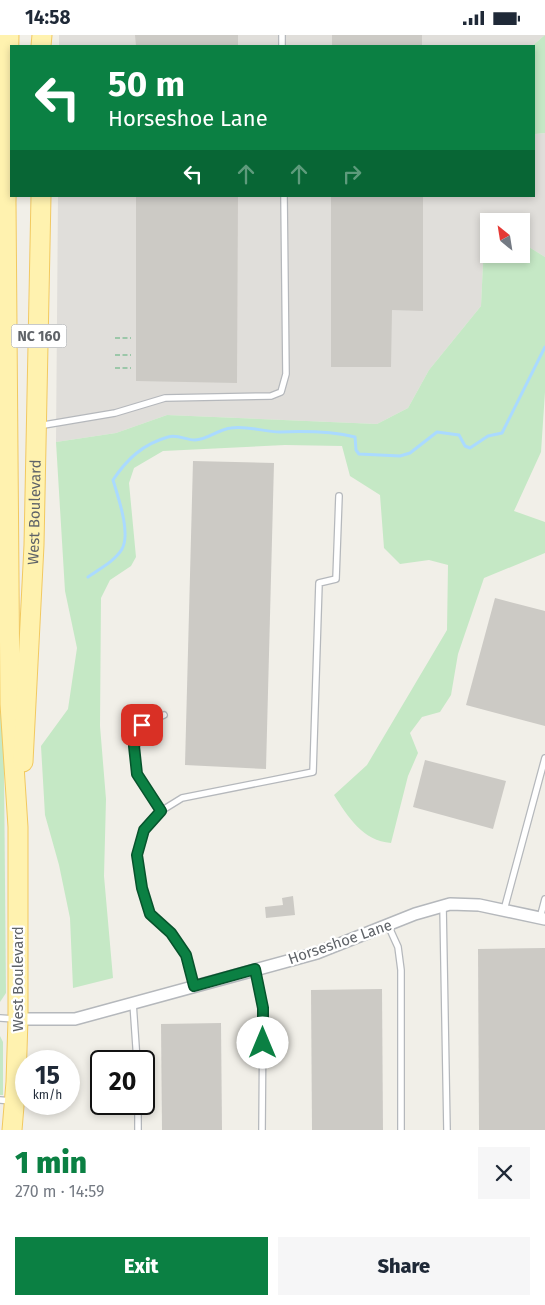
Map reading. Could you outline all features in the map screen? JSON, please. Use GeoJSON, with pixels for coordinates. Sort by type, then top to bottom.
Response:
{"type":"FeatureCollection","features":[{"type":"Feature","properties":{"kind":"main road","name":"West Boulevard"},"geometry":{"type":"LineString","coordinates":[[9,35],[6,212],[4,633],[18,827]]}},
{"type":"Feature","properties":{"kind":"main road","name":"West Boulevard"},"geometry":{"type":"LineString","coordinates":[[12,1130],[7,1101],[9,1019],[18,827],[28,702],[37,426],[41,197]]}},
{"type":"Feature","properties":{"kind":"street","name":"Horseshoe Lane"},"geometry":{"type":"LineString","coordinates":[[9,1019],[75,1019],[317,953],[443,906],[479,905],[542,918]]}},
{"type":"Feature","properties":{"kind":"lane"},"geometry":{"type":"LineString","coordinates":[[37,426],[116,413],[165,398],[271,396],[281,392],[286,374],[284,197]]}},
{"type":"Feature","properties":{"kind":"lane"},"geometry":{"type":"LineString","coordinates":[[194,986],[186,955],[171,933],[150,914],[142,888],[137,855],[144,830],[161,811],[182,799],[313,772],[319,583],[336,579],[339,496]]}},
{"type":"Feature","properties":{"kind":"lane"},"geometry":{"type":"LineString","coordinates":[[161,811],[137,774],[134,746],[142,725],[164,715]]}},
{"type":"Feature","properties":{"kind":"lane"},"geometry":{"type":"LineString","coordinates":[[504,910],[545,759]]}},
{"type":"Feature","properties":{"kind":"lane"},"geometry":{"type":"LineString","coordinates":[[542,918],[545,899]]}},
{"type":"Feature","properties":{"kind":"lane"},"geometry":{"type":"LineString","coordinates":[[443,906],[447,1130]]}},
{"type":"Feature","properties":{"kind":"lane"},"geometry":{"type":"LineString","coordinates":[[388,925],[398,947],[401,970],[401,1130]]}},
{"type":"Feature","properties":{"kind":"lane"},"geometry":{"type":"LineString","coordinates":[[255,969],[263,1008],[262,1130]]}},
{"type":"Feature","properties":{"kind":"lane"},"geometry":{"type":"LineString","coordinates":[[133,1003],[136,1050]]}},
{"type":"Feature","properties":{"kind":"lane"},"geometry":{"type":"LineString","coordinates":[[138,1115],[138,1130]]}},
{"type":"Feature","properties":{"kind":"path"},"geometry":{"type":"LineString","coordinates":[[115,338],[131,338]]}},
{"type":"Feature","properties":{"kind":"path"},"geometry":{"type":"LineString","coordinates":[[115,355],[131,355]]}},
{"type":"Feature","properties":{"kind":"path"},"geometry":{"type":"LineString","coordinates":[[115,368],[131,368]]}},
{"type":"Feature","properties":{"kind":"shaded area"},"geometry":{"type":"Polygon","coordinates":[[[59,35],[545,35],[533,45],[59,45],[59,35]]]}},
{"type":"Feature","properties":{"kind":"shaded area"},"geometry":{"type":"Polygon","coordinates":[[[545,133],[545,257],[530,248],[530,213],[480,213],[480,263],[483,263],[481,306],[429,370],[408,408],[377,424],[167,415],[116,433],[56,442],[58,197],[535,197],[535,134],[545,133]]]}},
{"type":"Feature","properties":{"kind":"green space"},"geometry":{"type":"Polygon","coordinates":[[[545,35],[545,133],[535,134],[535,45],[533,45],[545,35]]]}},
{"type":"Feature","properties":{"kind":"green space"},"geometry":{"type":"Polygon","coordinates":[[[530,248],[545,257],[545,392],[541,452],[514,511],[545,522],[545,553],[484,578],[458,654],[451,695],[440,712],[422,717],[410,733],[418,753],[408,776],[391,843],[372,838],[364,833],[357,827],[334,795],[367,765],[447,630],[448,565],[429,560],[400,564],[384,548],[380,495],[350,476],[342,446],[285,445],[163,451],[134,468],[129,483],[136,557],[131,566],[110,580],[101,598],[100,726],[106,799],[104,876],[113,978],[73,988],[70,918],[59,865],[45,815],[41,746],[68,709],[77,648],[65,591],[56,442],[116,433],[167,415],[377,424],[408,408],[429,370],[481,306],[483,263],[530,263],[530,248]]]}},
{"type":"Feature","properties":{"kind":"green space"},"geometry":{"type":"Polygon","coordinates":[[[0,651],[3,660],[6,993],[0,1002],[0,651]]]}},
{"type":"Feature","properties":{"kind":"green space"},"geometry":{"type":"Polygon","coordinates":[[[0,1036],[3,1042],[3,1095],[0,1095],[0,1036]]]}},
{"type":"Feature","properties":{"kind":"building"},"geometry":{"type":"Polygon","coordinates":[[[135,35],[238,35],[238,45],[136,45],[135,35]]]}},
{"type":"Feature","properties":{"kind":"building"},"geometry":{"type":"Polygon","coordinates":[[[332,35],[422,35],[422,45],[332,45],[332,35]]]}},
{"type":"Feature","properties":{"kind":"building"},"geometry":{"type":"Polygon","coordinates":[[[136,197],[238,197],[237,383],[136,381],[136,197]]]}},
{"type":"Feature","properties":{"kind":"building"},"geometry":{"type":"Polygon","coordinates":[[[331,197],[423,197],[423,311],[392,310],[391,367],[331,367],[331,197]]]}},
{"type":"Feature","properties":{"kind":"building"},"geometry":{"type":"Polygon","coordinates":[[[193,461],[274,463],[266,769],[185,765],[193,461]]]}},
{"type":"Feature","properties":{"kind":"building"},"geometry":{"type":"Polygon","coordinates":[[[495,598],[545,611],[545,726],[466,705],[495,598]]]}},
{"type":"Feature","properties":{"kind":"building"},"geometry":{"type":"Polygon","coordinates":[[[425,760],[506,781],[493,829],[413,807],[425,760]]]}},
{"type":"Feature","properties":{"kind":"building"},"geometry":{"type":"Polygon","coordinates":[[[293,896],[295,915],[266,918],[265,907],[283,905],[282,898],[293,896]]]}},
{"type":"Feature","properties":{"kind":"building"},"geometry":{"type":"Polygon","coordinates":[[[545,948],[545,1130],[479,1130],[478,949],[545,948]]]}},
{"type":"Feature","properties":{"kind":"building"},"geometry":{"type":"Polygon","coordinates":[[[382,989],[383,1130],[312,1130],[311,990],[382,989]]]}},
{"type":"Feature","properties":{"kind":"building"},"geometry":{"type":"Polygon","coordinates":[[[221,1023],[222,1130],[162,1130],[161,1024],[221,1023]]]}},
{"type":"Feature","properties":{"kind":"waterway"},"geometry":{"type":"LineString","coordinates":[[88,577],[111,561],[122,549],[125,534],[124,525],[113,480],[124,465],[143,448],[171,436],[200,440],[226,429],[237,427],[274,432],[346,435],[355,437],[356,450],[359,454],[400,456],[410,453],[437,432],[459,435],[465,446],[470,448],[488,436],[502,433],[545,347]]}},
{"type":"Feature","properties":{"kind":"route"},"geometry":{"type":"LineString","coordinates":[[142,725],[134,746],[137,774],[148,794],[161,811],[144,830],[137,855],[142,888],[150,914],[171,933],[186,955],[194,986],[255,969],[263,1008],[263,1043]]}}]}
